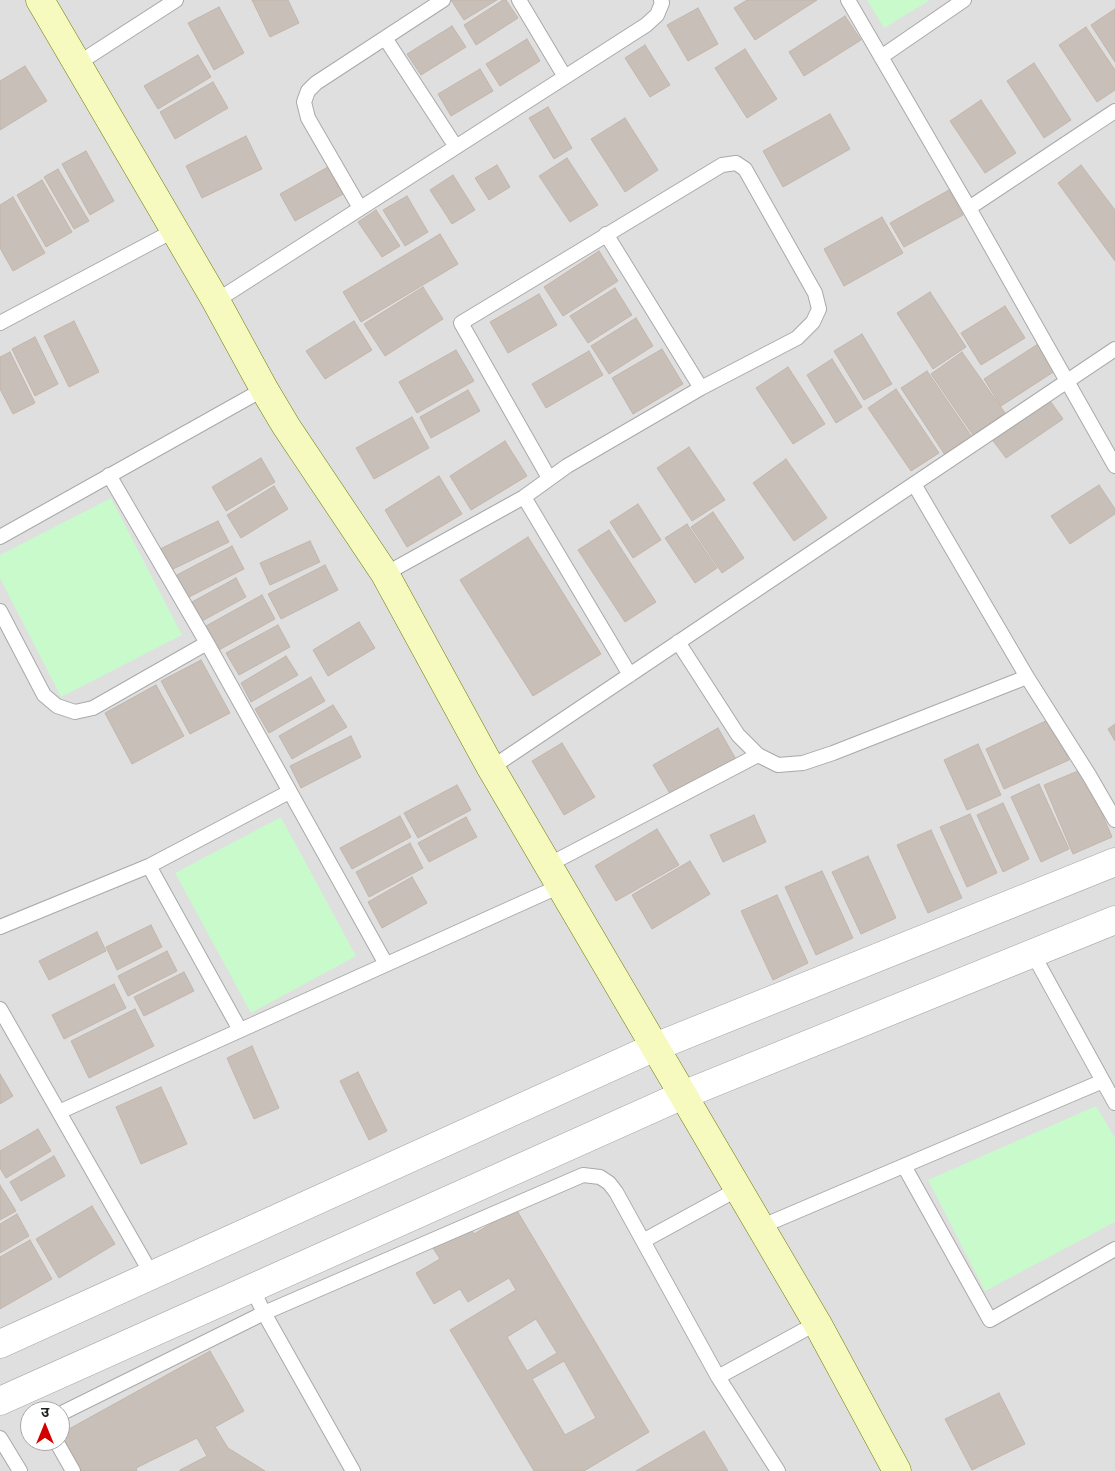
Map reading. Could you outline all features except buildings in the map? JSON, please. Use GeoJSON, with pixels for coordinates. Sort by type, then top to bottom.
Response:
{"type":"FeatureCollection","features":[{"type":"Feature","properties":{"kind":"street"},"geometry":{"type":"LineString","coordinates":[[40,0],[175,230],[286,426],[385,574],[491,768],[817,1323],[897,1471]]}},
{"type":"Feature","properties":{"kind":"street"},"geometry":{"type":"LineString","coordinates":[[0,1344],[655,1047],[1115,862]]}},
{"type":"Feature","properties":{"kind":"street"},"geometry":{"type":"LineString","coordinates":[[0,1401],[683,1095],[1115,920]]}},
{"type":"Feature","properties":{"kind":"lane"},"geometry":{"type":"LineString","coordinates":[[77,64],[176,0]]}},
{"type":"Feature","properties":{"kind":"lane"},"geometry":{"type":"LineString","coordinates":[[360,208],[308,118],[304,102],[308,91],[316,83],[443,0]]}},
{"type":"Feature","properties":{"kind":"lane"},"geometry":{"type":"LineString","coordinates":[[519,0],[565,77]]}},
{"type":"Feature","properties":{"kind":"lane"},"geometry":{"type":"LineString","coordinates":[[216,301],[646,25],[657,15],[662,4],[661,0]]}},
{"type":"Feature","properties":{"kind":"lane"},"geometry":{"type":"LineString","coordinates":[[848,0],[969,208],[1115,466]]}},
{"type":"Feature","properties":{"kind":"lane"},"geometry":{"type":"LineString","coordinates":[[881,57],[964,0]]}},
{"type":"Feature","properties":{"kind":"lane"},"geometry":{"type":"LineString","coordinates":[[385,38],[456,147]]}},
{"type":"Feature","properties":{"kind":"lane"},"geometry":{"type":"LineString","coordinates":[[969,208],[1115,111]]}},
{"type":"Feature","properties":{"kind":"lane"},"geometry":{"type":"LineString","coordinates":[[385,574],[524,496],[549,478],[700,388],[796,338],[813,322],[819,309],[815,293],[745,169],[736,162],[722,165],[461,323],[549,478]]}},
{"type":"Feature","properties":{"kind":"lane"},"geometry":{"type":"LineString","coordinates":[[0,323],[175,230]]}},
{"type":"Feature","properties":{"kind":"lane"},"geometry":{"type":"LineString","coordinates":[[606,234],[700,388]]}},
{"type":"Feature","properties":{"kind":"lane"},"geometry":{"type":"LineString","coordinates":[[491,768],[1115,349]]}},
{"type":"Feature","properties":{"kind":"lane"},"geometry":{"type":"LineString","coordinates":[[0,537],[264,388]]}},
{"type":"Feature","properties":{"kind":"lane"},"geometry":{"type":"LineString","coordinates":[[110,475],[207,643],[386,964]]}},
{"type":"Feature","properties":{"kind":"lane"},"geometry":{"type":"LineString","coordinates":[[914,484],[1028,678],[1089,774],[1115,820]]}},
{"type":"Feature","properties":{"kind":"lane"},"geometry":{"type":"LineString","coordinates":[[524,496],[630,675]]}},
{"type":"Feature","properties":{"kind":"lane"},"geometry":{"type":"LineString","coordinates":[[0,611],[44,695],[57,706],[75,712],[93,708],[207,643]]}},
{"type":"Feature","properties":{"kind":"lane"},"geometry":{"type":"LineString","coordinates":[[678,642],[738,735],[758,755],[778,765],[803,763],[833,753],[1028,678]]}},
{"type":"Feature","properties":{"kind":"lane"},"geometry":{"type":"LineString","coordinates":[[58,1112],[386,964],[554,876],[758,755]]}},
{"type":"Feature","properties":{"kind":"lane"},"geometry":{"type":"LineString","coordinates":[[0,927],[149,866],[290,792]]}},
{"type":"Feature","properties":{"kind":"lane"},"geometry":{"type":"LineString","coordinates":[[149,866],[240,1030]]}},
{"type":"Feature","properties":{"kind":"lane"},"geometry":{"type":"LineString","coordinates":[[1033,954],[1115,1103]]}},
{"type":"Feature","properties":{"kind":"lane"},"geometry":{"type":"LineString","coordinates":[[0,1009],[152,1275]]}},
{"type":"Feature","properties":{"kind":"lane"},"geometry":{"type":"LineString","coordinates":[[760,1226],[1103,1081]]}},
{"type":"Feature","properties":{"kind":"lane"},"geometry":{"type":"LineString","coordinates":[[904,1166],[990,1320],[1115,1249]]}},
{"type":"Feature","properties":{"kind":"lane"},"geometry":{"type":"LineString","coordinates":[[70,1409],[264,1313],[583,1175],[600,1177],[609,1183],[616,1192],[718,1377],[778,1471]]}},
{"type":"Feature","properties":{"kind":"lane"},"geometry":{"type":"LineString","coordinates":[[643,1241],[738,1189]]}},
{"type":"Feature","properties":{"kind":"lane"},"geometry":{"type":"LineString","coordinates":[[252,1288],[264,1313],[353,1471]]}},
{"type":"Feature","properties":{"kind":"lane"},"geometry":{"type":"LineString","coordinates":[[718,1377],[817,1323]]}},
{"type":"Feature","properties":{"kind":"lane"},"geometry":{"type":"LineString","coordinates":[[0,1438],[20,1471]]}},
{"type":"Feature","properties":{"kind":"lane"},"geometry":{"type":"LineString","coordinates":[[62,1451],[73,1471]]}},
{"type":"Feature","properties":{"kind":"shaded area"},"geometry":{"type":"Polygon","coordinates":[[[0,0],[1115,0],[1115,1471],[0,1471],[0,0]]]}},
{"type":"Feature","properties":{"kind":"green space"},"geometry":{"type":"Polygon","coordinates":[[[867,0],[930,0],[884,28],[867,0]]]}},
{"type":"Feature","properties":{"kind":"green space"},"geometry":{"type":"Polygon","coordinates":[[[111,498],[182,635],[61,697],[0,578],[0,555],[111,498]]]}},
{"type":"Feature","properties":{"kind":"green space"},"geometry":{"type":"Polygon","coordinates":[[[281,817],[356,956],[251,1013],[175,873],[281,817]]]}},
{"type":"Feature","properties":{"kind":"green space"},"geometry":{"type":"Polygon","coordinates":[[[1096,1106],[1115,1138],[1115,1222],[985,1291],[928,1180],[1096,1106]]]}}]}
